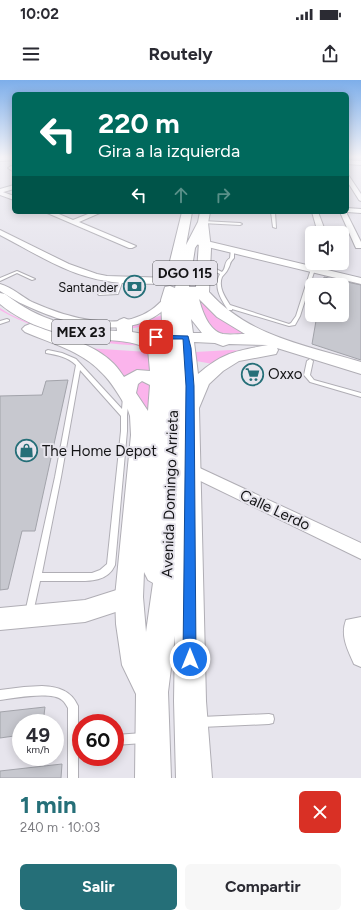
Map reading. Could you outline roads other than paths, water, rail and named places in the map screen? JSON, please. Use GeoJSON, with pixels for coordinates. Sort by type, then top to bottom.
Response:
{"type":"FeatureCollection","features":[{"type":"Feature","properties":{"kind":"main road","name":"Avenida Domingo Arrieta"},"geometry":{"type":"LineString","coordinates":[[152,778],[152,692],[166,596],[162,559],[174,384],[173,341],[168,300],[187,214]]}},
{"type":"Feature","properties":{"kind":"main road"},"geometry":{"type":"LineString","coordinates":[[192,214],[191,234],[198,251],[202,293],[214,307],[238,322],[269,345]]}},
{"type":"Feature","properties":{"kind":"main road"},"geometry":{"type":"LineString","coordinates":[[204,217],[192,292],[193,305],[197,317],[205,328],[217,338],[236,347]]}},
{"type":"Feature","properties":{"kind":"main road"},"geometry":{"type":"LineString","coordinates":[[198,251],[219,246]]}},
{"type":"Feature","properties":{"kind":"main road","name":"Avenida Domingo Arrieta"},"geometry":{"type":"LineString","coordinates":[[173,341],[182,315],[181,295],[198,251]]}},
{"type":"Feature","properties":{"kind":"main road","name":"MEX 23"},"geometry":{"type":"LineString","coordinates":[[0,297],[12,312],[30,329],[69,341],[116,348],[173,341],[217,338],[269,345],[361,368]]}},
{"type":"Feature","properties":{"kind":"main road","name":"MEX 23"},"geometry":{"type":"LineString","coordinates":[[12,312],[53,326],[91,334],[124,330]]}},
{"type":"Feature","properties":{"kind":"main road"},"geometry":{"type":"LineString","coordinates":[[129,597],[162,559],[151,522],[159,384],[182,315]]}},
{"type":"Feature","properties":{"kind":"main road"},"geometry":{"type":"LineString","coordinates":[[30,329],[77,358],[96,358],[108,368],[125,405]]}},
{"type":"Feature","properties":{"kind":"main road"},"geometry":{"type":"LineString","coordinates":[[124,330],[152,344],[173,341]]}},
{"type":"Feature","properties":{"kind":"main road"},"geometry":{"type":"LineString","coordinates":[[173,341],[190,386],[190,712],[194,778]]}},
{"type":"Feature","properties":{"kind":"main road","name":"MEX 23"},"geometry":{"type":"LineString","coordinates":[[173,341],[236,347],[269,345],[310,361],[361,378]]}},
{"type":"Feature","properties":{"kind":"main road"},"geometry":{"type":"LineString","coordinates":[[190,412],[201,381],[218,367],[234,358],[269,345]]}},
{"type":"Feature","properties":{"kind":"main road"},"geometry":{"type":"LineString","coordinates":[[125,405],[130,381],[137,376],[151,376],[159,384]]}},
{"type":"Feature","properties":{"kind":"main road"},"geometry":{"type":"LineString","coordinates":[[125,405],[137,408],[141,424],[129,597],[130,624],[138,665],[152,692]]}},
{"type":"Feature","properties":{"kind":"main road"},"geometry":{"type":"LineString","coordinates":[[166,596],[190,712]]}},
{"type":"Feature","properties":{"kind":"street"},"geometry":{"type":"LineString","coordinates":[[0,192],[10,189]]}},
{"type":"Feature","properties":{"kind":"street"},"geometry":{"type":"LineString","coordinates":[[353,189],[361,199]]}},
{"type":"Feature","properties":{"kind":"street"},"geometry":{"type":"LineString","coordinates":[[0,192],[12,197]]}},
{"type":"Feature","properties":{"kind":"street"},"geometry":{"type":"LineString","coordinates":[[349,210],[361,211]]}},
{"type":"Feature","properties":{"kind":"street"},"geometry":{"type":"LineString","coordinates":[[55,214],[132,246]]}},
{"type":"Feature","properties":{"kind":"street"},"geometry":{"type":"LineString","coordinates":[[72,222],[94,214]]}},
{"type":"Feature","properties":{"kind":"street"},"geometry":{"type":"LineString","coordinates":[[316,214],[320,226]]}},
{"type":"Feature","properties":{"kind":"street"},"geometry":{"type":"LineString","coordinates":[[344,214],[359,246]]}},
{"type":"Feature","properties":{"kind":"street"},"geometry":{"type":"LineString","coordinates":[[0,232],[90,275],[107,279],[171,281]]}},
{"type":"Feature","properties":{"kind":"street"},"geometry":{"type":"LineString","coordinates":[[219,246],[305,267]]}},
{"type":"Feature","properties":{"kind":"street"},"geometry":{"type":"LineString","coordinates":[[317,270],[361,281]]}},
{"type":"Feature","properties":{"kind":"street"},"geometry":{"type":"LineString","coordinates":[[0,286],[12,312]]}},
{"type":"Feature","properties":{"kind":"street"},"geometry":{"type":"LineString","coordinates":[[124,330],[154,313],[168,300]]}},
{"type":"Feature","properties":{"kind":"street","name":"Calle Lerdo"},"geometry":{"type":"LineString","coordinates":[[190,469],[361,551]]}},
{"type":"Feature","properties":{"kind":"street"},"geometry":{"type":"LineString","coordinates":[[0,619],[85,611],[129,597]]}},
{"type":"Feature","properties":{"kind":"street"},"geometry":{"type":"LineString","coordinates":[[361,626],[353,626],[354,640],[361,657]]}},
{"type":"Feature","properties":{"kind":"lane"},"geometry":{"type":"LineString","coordinates":[[273,214],[274,228]]}},
{"type":"Feature","properties":{"kind":"lane"},"geometry":{"type":"LineString","coordinates":[[204,217],[240,224]]}},
{"type":"Feature","properties":{"kind":"lane"},"geometry":{"type":"LineString","coordinates":[[231,312],[220,292],[218,282],[221,274],[226,270],[228,261],[232,258],[232,250]]}},
{"type":"Feature","properties":{"kind":"lane"},"geometry":{"type":"LineString","coordinates":[[198,251],[221,274]]}},
{"type":"Feature","properties":{"kind":"lane"},"geometry":{"type":"LineString","coordinates":[[228,306],[289,325],[293,324],[298,316],[313,270]]}},
{"type":"Feature","properties":{"kind":"lane"},"geometry":{"type":"LineString","coordinates":[[0,280],[17,272],[33,279]]}},
{"type":"Feature","properties":{"kind":"lane"},"geometry":{"type":"LineString","coordinates":[[100,294],[116,294],[121,280]]}},
{"type":"Feature","properties":{"kind":"lane"},"geometry":{"type":"LineString","coordinates":[[28,617],[58,477],[77,358],[48,352]]}},
{"type":"Feature","properties":{"kind":"lane"},"geometry":{"type":"LineString","coordinates":[[310,361],[307,375],[312,381],[361,395]]}},
{"type":"Feature","properties":{"kind":"lane"},"geometry":{"type":"LineString","coordinates":[[36,577],[92,577],[100,576],[108,571],[111,565],[125,405]]}},
{"type":"Feature","properties":{"kind":"lane"},"geometry":{"type":"LineString","coordinates":[[0,695],[33,690],[58,693],[66,697],[73,706],[74,714]]}},
{"type":"Feature","properties":{"kind":"lane"},"geometry":{"type":"LineString","coordinates":[[190,712],[269,719]]}},
{"type":"Feature","properties":{"kind":"lane"},"geometry":{"type":"LineString","coordinates":[[124,739],[152,737]]}},
{"type":"Feature","properties":{"kind":"lane"},"geometry":{"type":"LineString","coordinates":[[73,778],[74,766]]}},
{"type":"Feature","properties":{"kind":"place","name":"Santander"},"geometry":{"type":"Point","coordinates":[134,287]}},
{"type":"Feature","properties":{"kind":"place","name":"Oxxo"},"geometry":{"type":"Point","coordinates":[253,374]}},
{"type":"Feature","properties":{"kind":"place","name":"The Home Depot"},"geometry":{"type":"Point","coordinates":[27,451]}}]}
